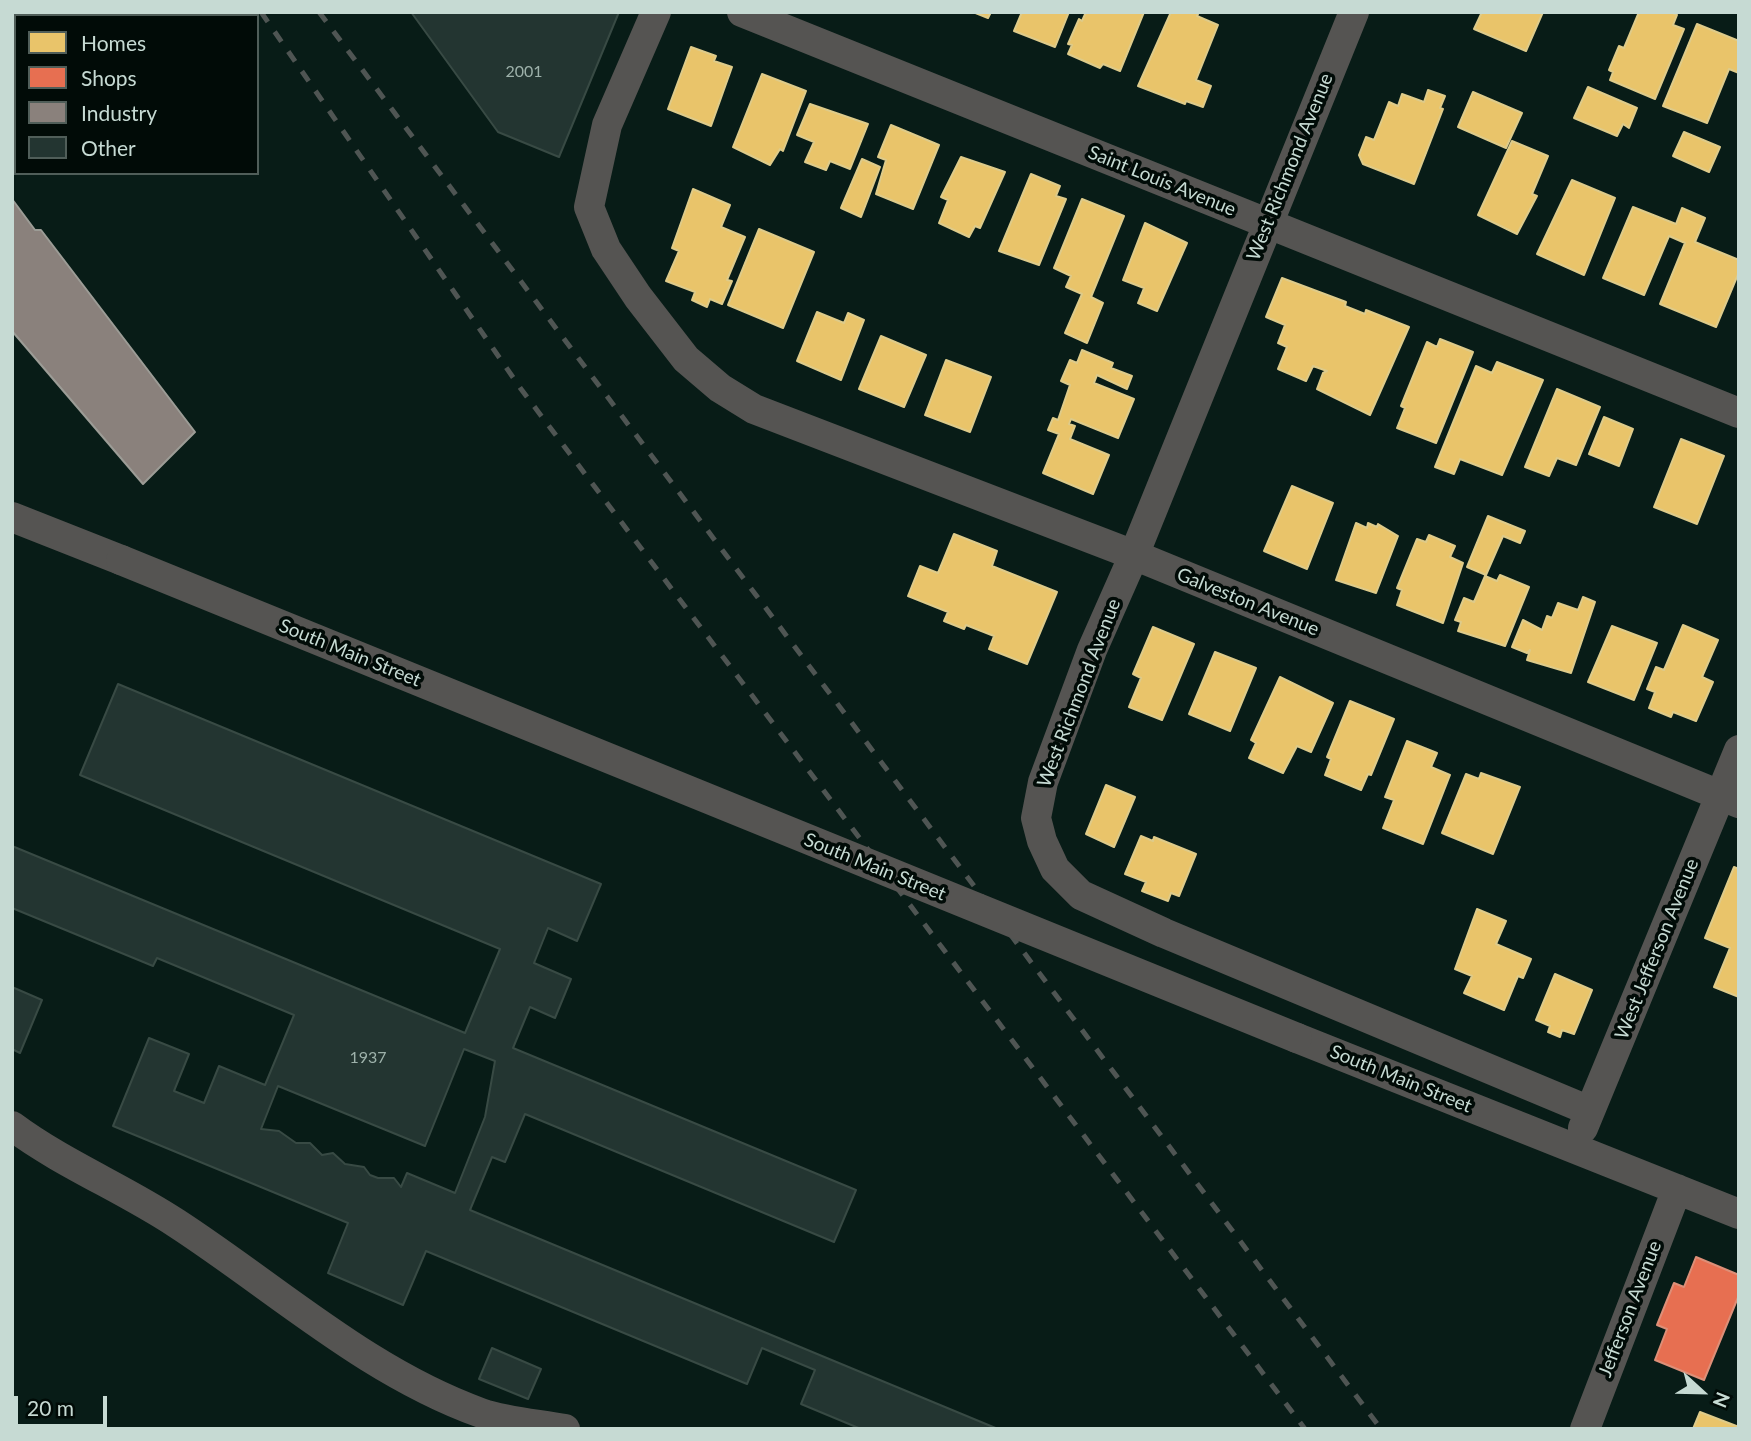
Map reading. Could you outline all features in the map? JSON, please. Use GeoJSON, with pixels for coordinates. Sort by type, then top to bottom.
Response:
{"type":"FeatureCollection","features":[{"type":"Feature","properties":{"kind":"street","name":"Galveston Avenue"},"geometry":{"type":"LineString","coordinates":[[656,12],[607,125],[589,207],[606,249],[638,297],[686,359],[720,388],[754,409],[1134,555],[1729,800]]}},
{"type":"Feature","properties":{"kind":"street","name":"Saint Louis Avenue"},"geometry":{"type":"LineString","coordinates":[[742,12],[1739,413]]}},
{"type":"Feature","properties":{"kind":"street","name":"West Richmond Avenue"},"geometry":{"type":"LineString","coordinates":[[1354,12],[1134,555],[1092,650],[1043,782],[1036,818],[1042,841],[1055,869],[1081,895],[1164,933],[1590,1111]]}},
{"type":"Feature","properties":{"kind":"street","name":"South Main Street"},"geometry":{"type":"LineString","coordinates":[[12,517],[1297,1038],[1739,1214]]}},
{"type":"Feature","properties":{"kind":"street","name":"West Jefferson Avenue"},"geometry":{"type":"LineString","coordinates":[[1574,1148],[1729,800],[1739,750]]}},
{"type":"Feature","properties":{"kind":"street"},"geometry":{"type":"LineString","coordinates":[[12,1126],[35,1143],[176,1223],[271,1291],[404,1378],[483,1413],[565,1429]]}},
{"type":"Feature","properties":{"kind":"street","name":"Jefferson Avenue"},"geometry":{"type":"LineString","coordinates":[[1585,1429],[1677,1189]]}},
{"type":"Feature","properties":{"kind":"building: Homes"},"geometry":{"type":"Polygon","coordinates":[[[973,12],[991,12],[988,18],[973,12]]]}},
{"type":"Feature","properties":{"kind":"building: Homes"},"geometry":{"type":"Polygon","coordinates":[[[1022,12],[1069,12],[1055,47],[1014,31],[1022,12]]]}},
{"type":"Feature","properties":{"kind":"building: Homes"},"geometry":{"type":"Polygon","coordinates":[[[1086,12],[1144,12],[1120,71],[1103,64],[1100,68],[1068,54],[1072,45],[1068,44],[1079,19],[1082,21],[1086,12]]]}},
{"type":"Feature","properties":{"kind":"building: Homes"},"geometry":{"type":"Polygon","coordinates":[[[1171,12],[1199,12],[1197,16],[1218,25],[1196,80],[1211,86],[1203,107],[1186,101],[1185,104],[1138,86],[1171,12]]]}},
{"type":"Feature","properties":{"kind":"building: Homes"},"geometry":{"type":"Polygon","coordinates":[[[1482,12],[1543,12],[1526,51],[1474,29],[1482,12]]]}},
{"type":"Feature","properties":{"kind":"building: Homes"},"geometry":{"type":"Polygon","coordinates":[[[1639,12],[1671,12],[1677,15],[1673,25],[1684,29],[1655,99],[1610,80],[1613,72],[1609,70],[1619,46],[1624,48],[1639,12]]]}},
{"type":"Feature","properties":{"kind":"building: Homes"},"geometry":{"type":"Polygon","coordinates":[[[1697,24],[1739,41],[1739,73],[1729,69],[1707,123],[1663,106],[1697,24]]]}},
{"type":"Feature","properties":{"kind":"building: Homes"},"geometry":{"type":"Polygon","coordinates":[[[691,47],[716,56],[714,61],[732,67],[711,126],[668,109],[691,47]]]}},
{"type":"Feature","properties":{"kind":"building: Homes"},"geometry":{"type":"Polygon","coordinates":[[[762,74],[806,91],[783,151],[780,149],[770,165],[733,147],[762,74]]]}},
{"type":"Feature","properties":{"kind":"building: Homes"},"geometry":{"type":"Polygon","coordinates":[[[1588,87],[1637,108],[1629,128],[1623,124],[1617,136],[1574,118],[1588,87]]]}},
{"type":"Feature","properties":{"kind":"building: Homes"},"geometry":{"type":"Polygon","coordinates":[[[1428,90],[1445,96],[1440,108],[1443,109],[1414,184],[1363,164],[1359,155],[1366,137],[1374,140],[1389,102],[1398,106],[1402,94],[1424,102],[1428,90]]]}},
{"type":"Feature","properties":{"kind":"building: Homes"},"geometry":{"type":"Polygon","coordinates":[[[1473,92],[1522,113],[1506,148],[1458,127],[1473,92]]]}},
{"type":"Feature","properties":{"kind":"building: Homes"},"geometry":{"type":"Polygon","coordinates":[[[810,104],[868,124],[850,169],[830,161],[826,170],[805,162],[814,142],[797,135],[810,104]]]}},
{"type":"Feature","properties":{"kind":"building: Homes"},"geometry":{"type":"Polygon","coordinates":[[[891,125],[939,145],[913,209],[876,194],[886,160],[878,157],[891,125]]]}},
{"type":"Feature","properties":{"kind":"building: Homes"},"geometry":{"type":"Polygon","coordinates":[[[1684,132],[1720,147],[1709,172],[1673,156],[1684,132]]]}},
{"type":"Feature","properties":{"kind":"building: Homes"},"geometry":{"type":"Polygon","coordinates":[[[1512,141],[1548,156],[1532,194],[1537,196],[1517,234],[1478,215],[1512,141]]]}},
{"type":"Feature","properties":{"kind":"building: Homes"},"geometry":{"type":"Polygon","coordinates":[[[961,157],[1005,172],[980,228],[975,226],[969,237],[939,223],[948,200],[941,197],[961,157]]]}},
{"type":"Feature","properties":{"kind":"building: Homes"},"geometry":{"type":"Polygon","coordinates":[[[862,159],[880,167],[861,217],[841,208],[862,159]]]}},
{"type":"Feature","properties":{"kind":"building: Homes"},"geometry":{"type":"Polygon","coordinates":[[[1031,174],[1060,186],[1056,196],[1066,199],[1039,265],[999,251],[1031,174]]]}},
{"type":"Feature","properties":{"kind":"building: Homes"},"geometry":{"type":"Polygon","coordinates":[[[1572,180],[1615,198],[1584,275],[1537,254],[1572,180]]]}},
{"type":"Feature","properties":{"kind":"building: Homes"},"geometry":{"type":"Polygon","coordinates":[[[693,189],[730,205],[721,227],[745,237],[727,280],[732,281],[722,304],[710,299],[707,307],[692,300],[695,292],[666,281],[679,251],[672,248],[693,189]]]}},
{"type":"Feature","properties":{"kind":"building: Homes"},"geometry":{"type":"Polygon","coordinates":[[[1082,199],[1124,216],[1091,297],[1103,303],[1087,343],[1065,333],[1082,294],[1066,287],[1071,276],[1054,268],[1082,199]]]}},
{"type":"Feature","properties":{"kind":"building: Homes"},"geometry":{"type":"Polygon","coordinates":[[[1633,207],[1676,224],[1682,208],[1705,218],[1695,242],[1739,260],[1739,272],[1716,327],[1660,304],[1685,243],[1669,236],[1644,295],[1603,278],[1633,207]]]}},
{"type":"Feature","properties":{"kind":"building: Homes"},"geometry":{"type":"Polygon","coordinates":[[[1145,223],[1187,243],[1157,311],[1138,303],[1144,288],[1123,280],[1145,223]]]}},
{"type":"Feature","properties":{"kind":"building: Homes"},"geometry":{"type":"Polygon","coordinates":[[[759,229],[814,252],[783,328],[728,305],[759,229]]]}},
{"type":"Feature","properties":{"kind":"building: Homes"},"geometry":{"type":"Polygon","coordinates":[[[1282,278],[1346,302],[1345,306],[1365,314],[1366,310],[1409,327],[1370,415],[1317,389],[1323,373],[1327,371],[1313,366],[1306,381],[1278,369],[1287,347],[1278,343],[1285,325],[1266,317],[1282,278]]]}},
{"type":"Feature","properties":{"kind":"building: Homes"},"geometry":{"type":"Polygon","coordinates":[[[817,312],[844,323],[848,313],[864,320],[841,380],[797,361],[817,312]]]}},
{"type":"Feature","properties":{"kind":"building: Homes"},"geometry":{"type":"Polygon","coordinates":[[[881,336],[926,355],[904,407],[859,389],[881,336]]]}},
{"type":"Feature","properties":{"kind":"building: Homes"},"geometry":{"type":"Polygon","coordinates":[[[1440,339],[1473,352],[1436,443],[1397,428],[1405,408],[1401,406],[1427,342],[1437,347],[1440,339]]]}},
{"type":"Feature","properties":{"kind":"building: Homes"},"geometry":{"type":"Polygon","coordinates":[[[1082,350],[1113,363],[1111,368],[1132,376],[1127,389],[1097,375],[1094,383],[1134,399],[1118,438],[1071,419],[1069,424],[1075,426],[1070,439],[1109,455],[1093,494],[1043,473],[1059,434],[1048,430],[1053,418],[1058,420],[1070,385],[1061,381],[1070,360],[1077,363],[1082,350]]]}},
{"type":"Feature","properties":{"kind":"building: Homes"},"geometry":{"type":"Polygon","coordinates":[[[946,360],[991,377],[970,432],[925,415],[946,360]]]}},
{"type":"Feature","properties":{"kind":"building: Homes"},"geometry":{"type":"Polygon","coordinates":[[[1497,362],[1543,380],[1502,475],[1460,459],[1454,474],[1435,467],[1476,366],[1492,373],[1497,362]]]}},
{"type":"Feature","properties":{"kind":"building: Homes"},"geometry":{"type":"Polygon","coordinates":[[[1557,389],[1600,407],[1576,465],[1557,458],[1549,476],[1525,467],[1557,389]]]}},
{"type":"Feature","properties":{"kind":"building: Homes"},"geometry":{"type":"Polygon","coordinates":[[[1604,417],[1633,429],[1619,466],[1589,454],[1604,417]]]}},
{"type":"Feature","properties":{"kind":"building: Homes"},"geometry":{"type":"Polygon","coordinates":[[[1681,439],[1724,456],[1697,524],[1654,507],[1681,439]]]}},
{"type":"Feature","properties":{"kind":"building: Homes"},"geometry":{"type":"Polygon","coordinates":[[[1292,486],[1333,503],[1307,569],[1264,551],[1292,486]]]}},
{"type":"Feature","properties":{"kind":"building: Homes"},"geometry":{"type":"Polygon","coordinates":[[[1488,516],[1525,531],[1520,543],[1503,536],[1486,575],[1467,567],[1488,516]]]}},
{"type":"Feature","properties":{"kind":"building: Homes"},"geometry":{"type":"Polygon","coordinates":[[[1356,523],[1367,528],[1368,523],[1377,527],[1378,524],[1398,536],[1376,593],[1336,580],[1356,523]]]}},
{"type":"Feature","properties":{"kind":"building: Homes"},"geometry":{"type":"Polygon","coordinates":[[[954,534],[997,551],[992,566],[1057,592],[1027,664],[989,649],[994,636],[966,625],[964,629],[944,621],[948,612],[908,596],[920,566],[938,573],[954,534]]]}},
{"type":"Feature","properties":{"kind":"building: Homes"},"geometry":{"type":"Polygon","coordinates":[[[1429,535],[1455,546],[1450,557],[1463,563],[1443,623],[1397,605],[1402,590],[1397,588],[1417,539],[1426,542],[1429,535]]]}},
{"type":"Feature","properties":{"kind":"building: Homes"},"geometry":{"type":"Polygon","coordinates":[[[1500,575],[1529,587],[1505,646],[1458,631],[1461,622],[1455,620],[1464,598],[1474,602],[1485,576],[1497,581],[1500,575]]]}},
{"type":"Feature","properties":{"kind":"building: Homes"},"geometry":{"type":"Polygon","coordinates":[[[1583,597],[1595,602],[1571,673],[1527,660],[1530,650],[1527,653],[1512,647],[1523,620],[1542,630],[1547,616],[1552,618],[1558,603],[1578,610],[1583,597]]]}},
{"type":"Feature","properties":{"kind":"building: Homes"},"geometry":{"type":"Polygon","coordinates":[[[1683,625],[1718,640],[1702,677],[1713,682],[1696,721],[1673,712],[1671,717],[1649,708],[1655,692],[1647,689],[1656,667],[1664,670],[1683,625]]]}},
{"type":"Feature","properties":{"kind":"building: Homes"},"geometry":{"type":"Polygon","coordinates":[[[1612,626],[1657,643],[1634,700],[1588,682],[1612,626]]]}},
{"type":"Feature","properties":{"kind":"building: Homes"},"geometry":{"type":"Polygon","coordinates":[[[1153,627],[1194,644],[1162,720],[1129,707],[1141,678],[1133,674],[1153,627]]]}},
{"type":"Feature","properties":{"kind":"building: Homes"},"geometry":{"type":"Polygon","coordinates":[[[1215,652],[1256,668],[1230,731],[1189,714],[1215,652]]]}},
{"type":"Feature","properties":{"kind":"building: Homes"},"geometry":{"type":"Polygon","coordinates":[[[1280,677],[1333,703],[1311,752],[1297,746],[1283,773],[1249,758],[1256,743],[1251,740],[1280,677]]]}},
{"type":"Feature","properties":{"kind":"building: Homes"},"geometry":{"type":"Polygon","coordinates":[[[1350,701],[1394,719],[1371,775],[1368,774],[1361,790],[1325,775],[1331,759],[1327,757],[1350,701]]]}},
{"type":"Feature","properties":{"kind":"building: Homes"},"geometry":{"type":"Polygon","coordinates":[[[1407,741],[1437,753],[1431,767],[1450,775],[1423,844],[1383,828],[1394,800],[1385,797],[1407,741]]]}},
{"type":"Feature","properties":{"kind":"building: Homes"},"geometry":{"type":"Polygon","coordinates":[[[1481,773],[1520,787],[1493,854],[1442,833],[1466,774],[1479,779],[1481,773]]]}},
{"type":"Feature","properties":{"kind":"building: Homes"},"geometry":{"type":"Polygon","coordinates":[[[1106,785],[1135,797],[1114,847],[1086,834],[1106,785]]]}},
{"type":"Feature","properties":{"kind":"building: Homes"},"geometry":{"type":"Polygon","coordinates":[[[1141,836],[1153,841],[1154,837],[1196,854],[1179,896],[1171,893],[1168,901],[1142,891],[1146,882],[1125,874],[1141,836]]]}},
{"type":"Feature","properties":{"kind":"building: Homes"},"geometry":{"type":"Polygon","coordinates":[[[1734,867],[1739,869],[1739,997],[1714,987],[1730,948],[1705,938],[1734,867]]]}},
{"type":"Feature","properties":{"kind":"building: Homes"},"geometry":{"type":"Polygon","coordinates":[[[1477,909],[1506,921],[1496,944],[1531,959],[1523,978],[1518,976],[1504,1010],[1464,993],[1472,976],[1455,969],[1477,909]]]}},
{"type":"Feature","properties":{"kind":"building: Homes"},"geometry":{"type":"Polygon","coordinates":[[[1555,974],[1592,990],[1574,1034],[1562,1030],[1560,1037],[1548,1032],[1550,1026],[1536,1020],[1555,974]]]}},
{"type":"Feature","properties":{"kind":"building: Homes"},"geometry":{"type":"Polygon","coordinates":[[[1700,1412],[1739,1427],[1739,1429],[1693,1429],[1700,1412]]]}},
{"type":"Feature","properties":{"kind":"building: Shops"},"geometry":{"type":"Polygon","coordinates":[[[1696,1257],[1739,1275],[1739,1295],[1704,1380],[1655,1360],[1667,1329],[1657,1325],[1674,1283],[1684,1287],[1696,1257]]]}},
{"type":"Feature","properties":{"kind":"building: Industry"},"geometry":{"type":"Polygon","coordinates":[[[12,199],[35,230],[41,230],[195,432],[143,484],[12,331],[12,199]]]}},
{"type":"Feature","properties":{"kind":"building: Other"},"geometry":{"type":"Polygon","coordinates":[[[411,12],[619,12],[559,157],[498,132],[411,12]]]}},
{"type":"Feature","properties":{"kind":"building: Other"},"geometry":{"type":"Polygon","coordinates":[[[118,684],[601,884],[577,941],[548,928],[534,963],[571,979],[555,1018],[530,1007],[513,1048],[856,1190],[834,1242],[525,1114],[505,1162],[492,1157],[470,1210],[998,1429],[861,1429],[801,1404],[815,1370],[762,1348],[747,1384],[426,1251],[403,1305],[328,1273],[348,1223],[113,1126],[149,1038],[189,1054],[174,1091],[204,1103],[219,1066],[265,1085],[294,1015],[157,958],[153,966],[12,908],[12,846],[465,1033],[500,949],[80,775],[118,684]],[[464,1049],[425,1146],[278,1086],[261,1129],[279,1131],[296,1143],[310,1143],[322,1155],[333,1153],[345,1164],[364,1167],[370,1175],[394,1178],[401,1187],[407,1173],[455,1193],[485,1117],[495,1061],[464,1049]]]}},
{"type":"Feature","properties":{"kind":"building: Other"},"geometry":{"type":"Polygon","coordinates":[[[12,987],[42,1000],[20,1053],[12,1049],[12,987]]]}},
{"type":"Feature","properties":{"kind":"building: Other"},"geometry":{"type":"Polygon","coordinates":[[[492,1348],[541,1369],[528,1399],[479,1379],[492,1348]]]}},
{"type":"Feature","properties":{"kind":"railway"},"geometry":{"type":"LineString","coordinates":[[261,12],[521,389],[1305,1429]]}},
{"type":"Feature","properties":{"kind":"railway"},"geometry":{"type":"LineString","coordinates":[[319,12],[1381,1429]]}}]}
